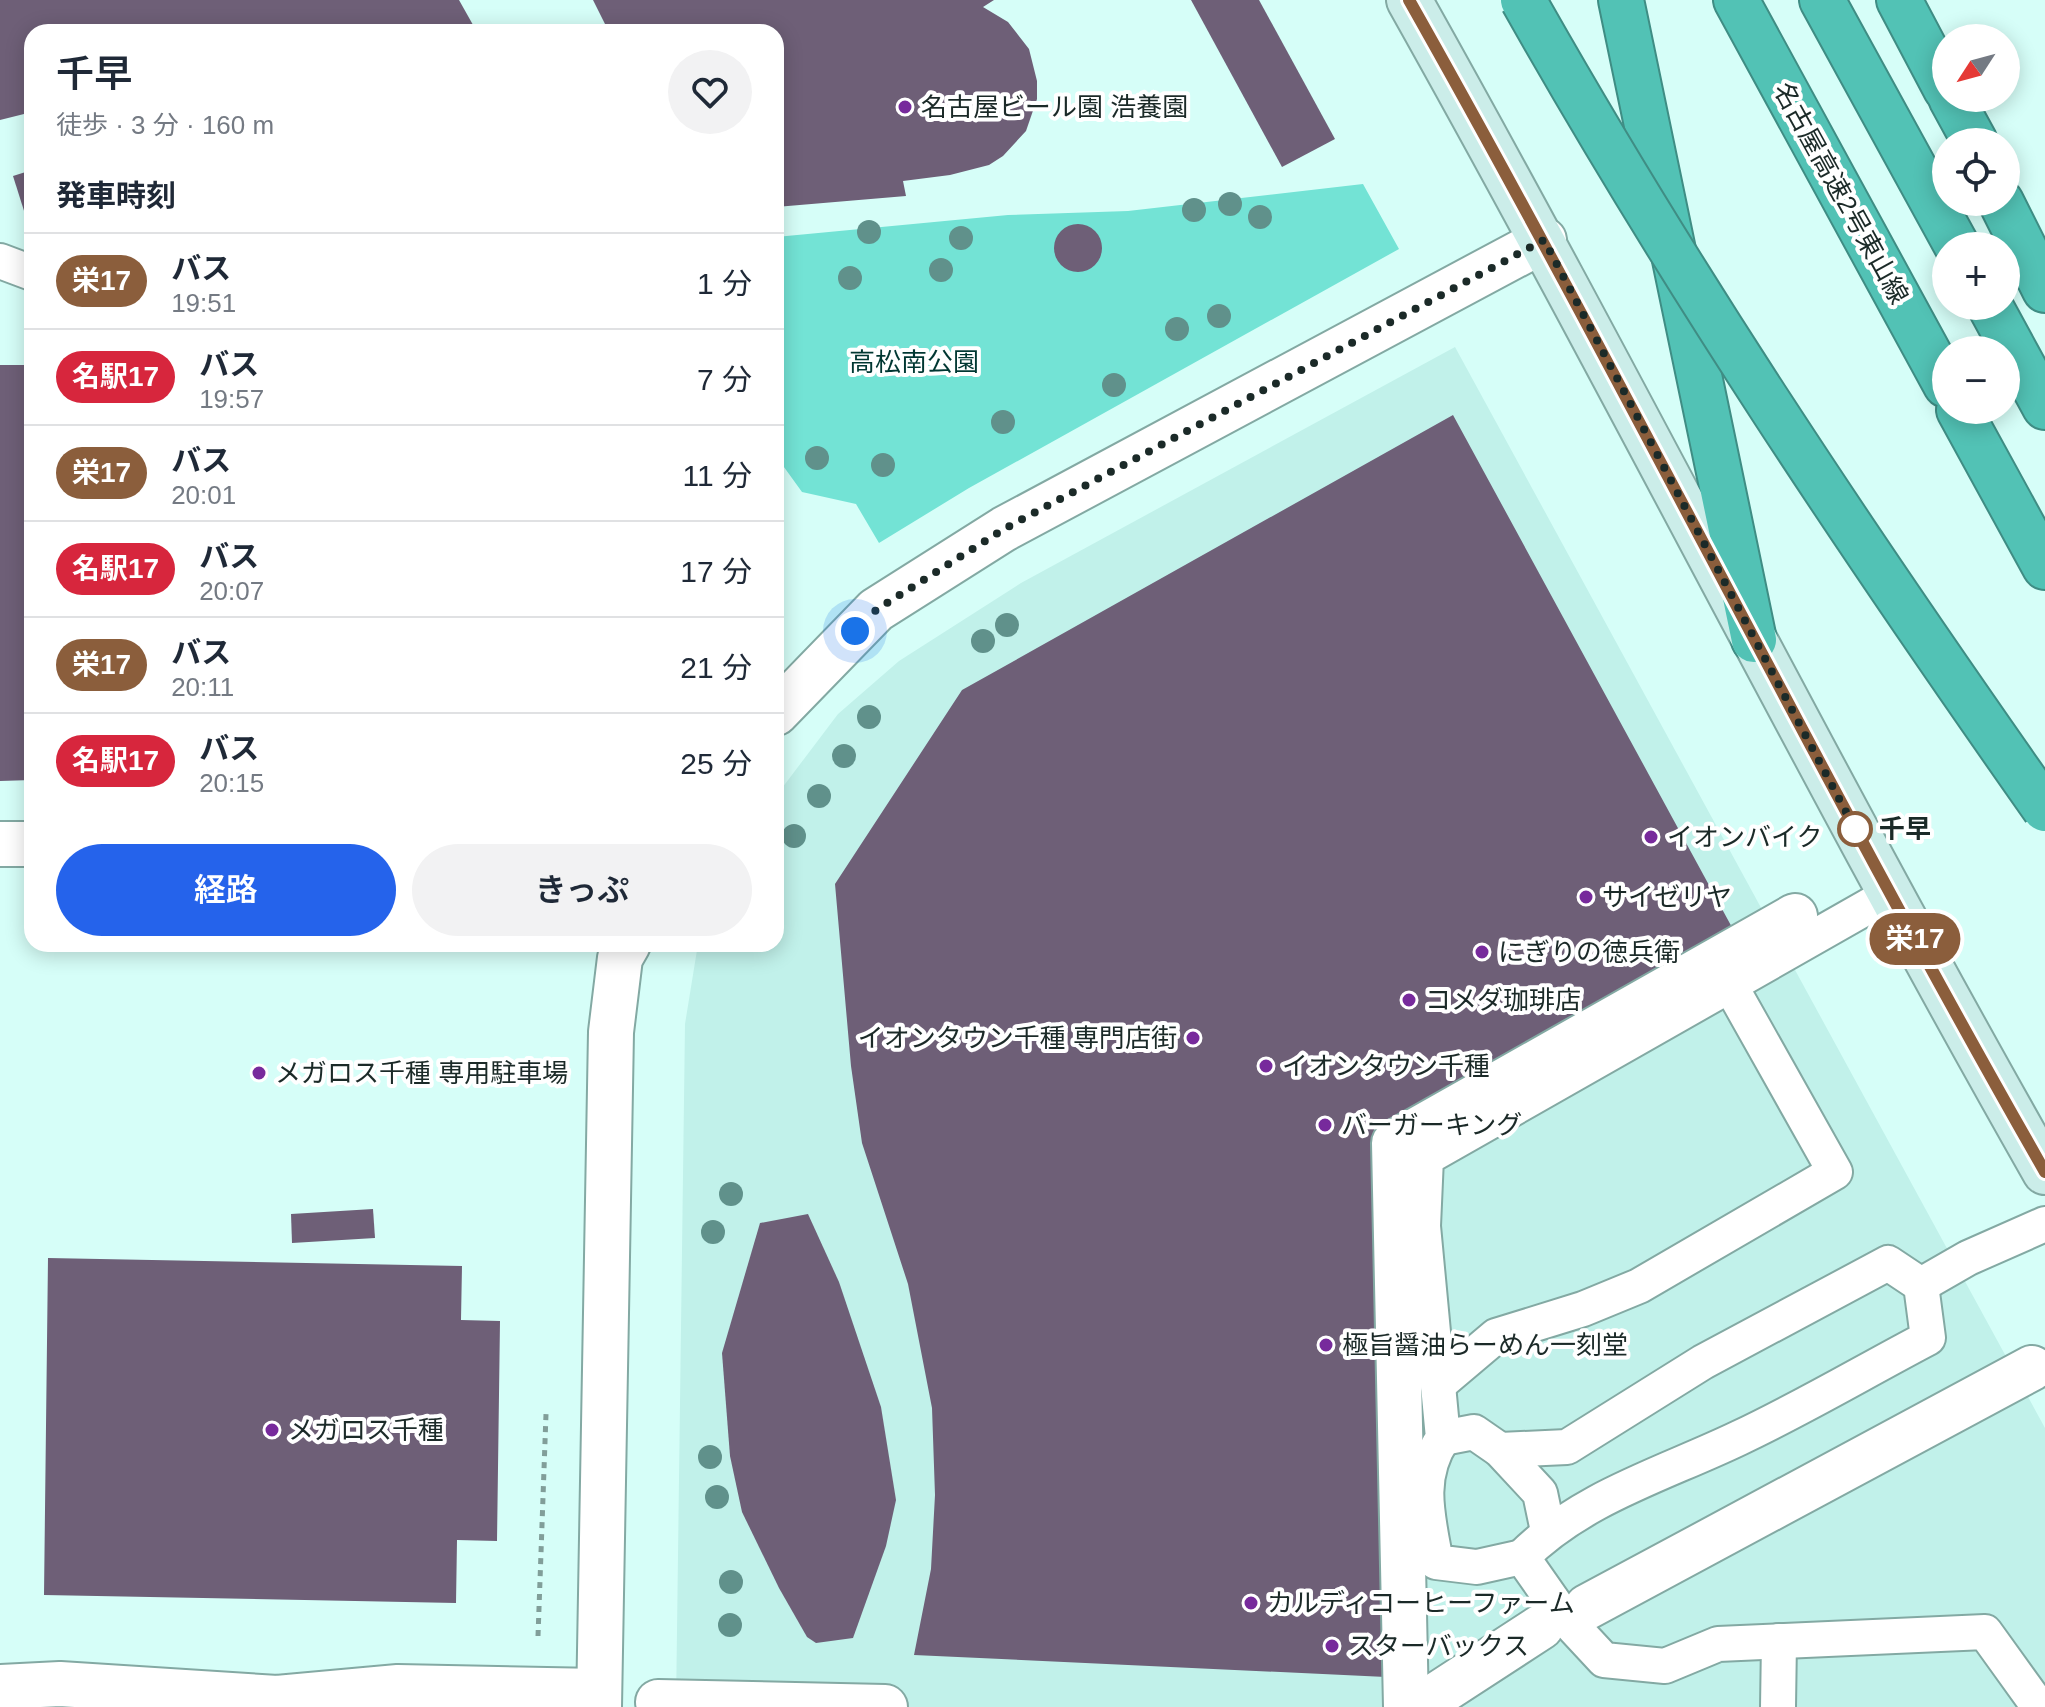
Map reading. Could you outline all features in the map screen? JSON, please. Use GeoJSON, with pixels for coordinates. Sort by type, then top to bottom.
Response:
{"type":"FeatureCollection","features":[{"type":"Feature","properties":{"kind":"highway"},"geometry":{"type":"LineString","coordinates":[[1523,0],[1652,221],[1758,389],[2045,809]]}},
{"type":"Feature","properties":{"kind":"highway"},"geometry":{"type":"LineString","coordinates":[[1621,0],[1754,640]]}},
{"type":"Feature","properties":{"kind":"highway","name":"名古屋高速2号東山線"},"geometry":{"type":"LineString","coordinates":[[1736,0],[1932,359]]}},
{"type":"Feature","properties":{"kind":"highway"},"geometry":{"type":"LineString","coordinates":[[1822,0],[1949,232]]}},
{"type":"Feature","properties":{"kind":"highway"},"geometry":{"type":"LineString","coordinates":[[1899,0],[1932,63]]}},
{"type":"Feature","properties":{"kind":"highway"},"geometry":{"type":"LineString","coordinates":[[1867,83],[1957,232]]}},
{"type":"Feature","properties":{"kind":"highway"},"geometry":{"type":"LineString","coordinates":[[2011,216],[2045,290]]}},
{"type":"Feature","properties":{"kind":"highway"},"geometry":{"type":"LineString","coordinates":[[2013,216],[2045,271]]}},
{"type":"Feature","properties":{"kind":"highway"},"geometry":{"type":"LineString","coordinates":[[1998,320],[2045,407]]}},
{"type":"Feature","properties":{"kind":"highway"},"geometry":{"type":"LineString","coordinates":[[2009,320],[2045,380]]}},
{"type":"Feature","properties":{"kind":"highway"},"geometry":{"type":"LineString","coordinates":[[1967,424],[2045,567]]}},
{"type":"Feature","properties":{"kind":"street"},"geometry":{"type":"LineString","coordinates":[[1409,0],[1544,240],[1890,894],[2045,1172]]}},
{"type":"Feature","properties":{"kind":"street"},"geometry":{"type":"LineString","coordinates":[[784,705],[876,610],[1004,529],[1544,240]]}},
{"type":"Feature","properties":{"kind":"street"},"geometry":{"type":"LineString","coordinates":[[0,844],[24,844]]}},
{"type":"Feature","properties":{"kind":"street"},"geometry":{"type":"LineString","coordinates":[[1406,1707],[1394,1143],[1795,916]]}},
{"type":"Feature","properties":{"kind":"street"},"geometry":{"type":"LineString","coordinates":[[0,1687],[60,1684],[277,1698],[398,1687],[599,1699],[611,1032],[620,958],[623,952]]}},
{"type":"Feature","properties":{"kind":"street"},"geometry":{"type":"LineString","coordinates":[[1587,1607],[2032,1368]]}},
{"type":"Feature","properties":{"kind":"street"},"geometry":{"type":"LineString","coordinates":[[1418,1707],[1541,1627]]}},
{"type":"Feature","properties":{"kind":"street"},"geometry":{"type":"LineString","coordinates":[[658,1702],[885,1707]]}},
{"type":"Feature","properties":{"kind":"lane"},"geometry":{"type":"LineString","coordinates":[[0,261],[24,270]]}},
{"type":"Feature","properties":{"kind":"lane"},"geometry":{"type":"LineString","coordinates":[[1500,1450],[1567,1447],[1703,1362],[1888,1263],[1921,1285],[1928,1338],[1741,1438],[1603,1498],[1548,1531],[1522,1557],[1477,1567],[1436,1562],[1423,1493],[1432,1454],[1443,1438],[1423,1226],[1426,1158],[1890,894]]}},
{"type":"Feature","properties":{"kind":"lane"},"geometry":{"type":"LineString","coordinates":[[1438,1385],[1496,1336],[1583,1309],[1639,1286],[1835,1172],[1731,987]]}},
{"type":"Feature","properties":{"kind":"lane"},"geometry":{"type":"LineString","coordinates":[[1921,1285],[1968,1258],[2045,1224]]}},
{"type":"Feature","properties":{"kind":"lane"},"geometry":{"type":"LineString","coordinates":[[1443,1438],[1474,1432],[1500,1450],[1540,1493],[1548,1531]]}},
{"type":"Feature","properties":{"kind":"lane"},"geometry":{"type":"LineString","coordinates":[[1522,1557],[1564,1617],[1604,1660],[1665,1666],[1718,1644],[1985,1632],[2039,1707]]}},
{"type":"Feature","properties":{"kind":"lane"},"geometry":{"type":"LineString","coordinates":[[1778,1707],[1779,1641]]}},
{"type":"Feature","properties":{"kind":"path"},"geometry":{"type":"LineString","coordinates":[[538,1648],[546,1410]]}},
{"type":"Feature","properties":{"kind":"shaded area","name":"イオンタウン千種"},"geometry":{"type":"Polygon","coordinates":[[[1455,347],[2045,1428],[2045,1707],[676,1707],[685,1024],[697,952],[784,952],[784,785],[838,714],[899,661],[1021,583],[1455,347]]]}},
{"type":"Feature","properties":{"kind":"green space","name":"高松南公園"},"geometry":{"type":"Polygon","coordinates":[[[1363,184],[1399,249],[969,488],[879,543],[856,504],[802,492],[784,467],[784,236],[1008,215],[1128,211],[1363,184]]]}},
{"type":"Feature","properties":{"kind":"building"},"geometry":{"type":"Polygon","coordinates":[[[0,0],[459,0],[472,24],[24,24],[24,114],[0,120],[0,0]]]}},
{"type":"Feature","properties":{"kind":"building","name":"名古屋ビール園 浩養園"},"geometry":{"type":"Polygon","coordinates":[[[593,0],[994,0],[983,7],[1008,22],[1029,49],[1037,81],[1037,99],[1026,131],[1003,156],[989,165],[950,175],[903,181],[906,196],[784,206],[784,24],[605,24],[593,0]]]}},
{"type":"Feature","properties":{"kind":"building"},"geometry":{"type":"Polygon","coordinates":[[[1191,0],[1259,0],[1335,139],[1282,167],[1191,0]]]}},
{"type":"Feature","properties":{"kind":"building"},"geometry":{"type":"Polygon","coordinates":[[[24,173],[24,211],[13,176],[24,173]]]}},
{"type":"Feature","properties":{"kind":"building"},"geometry":{"type":"Polygon","coordinates":[[[1078,224],[1095,231],[1102,248],[1095,265],[1078,272],[1061,265],[1054,248],[1061,231],[1078,224]]]}},
{"type":"Feature","properties":{"kind":"building"},"geometry":{"type":"Polygon","coordinates":[[[0,365],[24,365],[24,780],[0,781],[0,365]]]}},
{"type":"Feature","properties":{"kind":"building","name":"イオンタウン千種 専門店街"},"geometry":{"type":"Polygon","coordinates":[[[1453,415],[1734,931],[1374,1128],[1386,1677],[914,1655],[931,1569],[935,1495],[932,1408],[908,1284],[862,1143],[851,1066],[835,884],[962,690],[1453,415]]]}},
{"type":"Feature","properties":{"kind":"building"},"geometry":{"type":"Polygon","coordinates":[[[373,1209],[375,1238],[292,1243],[291,1214],[373,1209]]]}},
{"type":"Feature","properties":{"kind":"building"},"geometry":{"type":"Polygon","coordinates":[[[808,1214],[839,1282],[881,1407],[896,1500],[886,1546],[853,1638],[816,1643],[807,1637],[779,1588],[742,1512],[730,1456],[722,1353],[760,1223],[808,1214]]]}},
{"type":"Feature","properties":{"kind":"building","name":"メガロス千種"},"geometry":{"type":"Polygon","coordinates":[[[48,1258],[462,1266],[461,1320],[500,1321],[497,1541],[457,1540],[456,1603],[44,1595],[48,1258]]]}},
{"type":"Feature","properties":{"kind":"bus line","name":"栄17"},"geometry":{"type":"LineString","coordinates":[[1409,0],[1544,240],[1890,894],[2045,1172]]}},
{"type":"Feature","properties":{"kind":"place","name":"名古屋ビール園 浩養園"},"geometry":{"type":"Point","coordinates":[905,107]}},
{"type":"Feature","properties":{"kind":"place","name":"千早"},"geometry":{"type":"Point","coordinates":[1855,829]}},
{"type":"Feature","properties":{"kind":"place","name":"イオンバイク"},"geometry":{"type":"Point","coordinates":[1651,837]}},
{"type":"Feature","properties":{"kind":"place","name":"サイゼリヤ"},"geometry":{"type":"Point","coordinates":[1586,897]}},
{"type":"Feature","properties":{"kind":"place","name":"にぎりの徳兵衛"},"geometry":{"type":"Point","coordinates":[1482,952]}},
{"type":"Feature","properties":{"kind":"place","name":"コメダ珈琲店"},"geometry":{"type":"Point","coordinates":[1409,1000]}},
{"type":"Feature","properties":{"kind":"place","name":"イオンタウン千種 専門店街"},"geometry":{"type":"Point","coordinates":[1193,1038]}},
{"type":"Feature","properties":{"kind":"place","name":"イオンタウン千種"},"geometry":{"type":"Point","coordinates":[1266,1066]}},
{"type":"Feature","properties":{"kind":"place","name":"メガロス千種 専用駐車場"},"geometry":{"type":"Point","coordinates":[259,1073]}},
{"type":"Feature","properties":{"kind":"place","name":"バーガーキング"},"geometry":{"type":"Point","coordinates":[1325,1125]}},
{"type":"Feature","properties":{"kind":"place","name":"極旨醤油らーめん一刻堂"},"geometry":{"type":"Point","coordinates":[1326,1345]}},
{"type":"Feature","properties":{"kind":"place","name":"メガロス千種"},"geometry":{"type":"Point","coordinates":[272,1430]}},
{"type":"Feature","properties":{"kind":"place","name":"カルディコーヒーファーム"},"geometry":{"type":"Point","coordinates":[1251,1603]}},
{"type":"Feature","properties":{"kind":"place","name":"スターバックス"},"geometry":{"type":"Point","coordinates":[1332,1646]}},
{"type":"Feature","properties":{"kind":"route"},"geometry":{"type":"LineString","coordinates":[[855,631],[876,610],[1004,529],[1544,240],[1855,829]]}}]}
